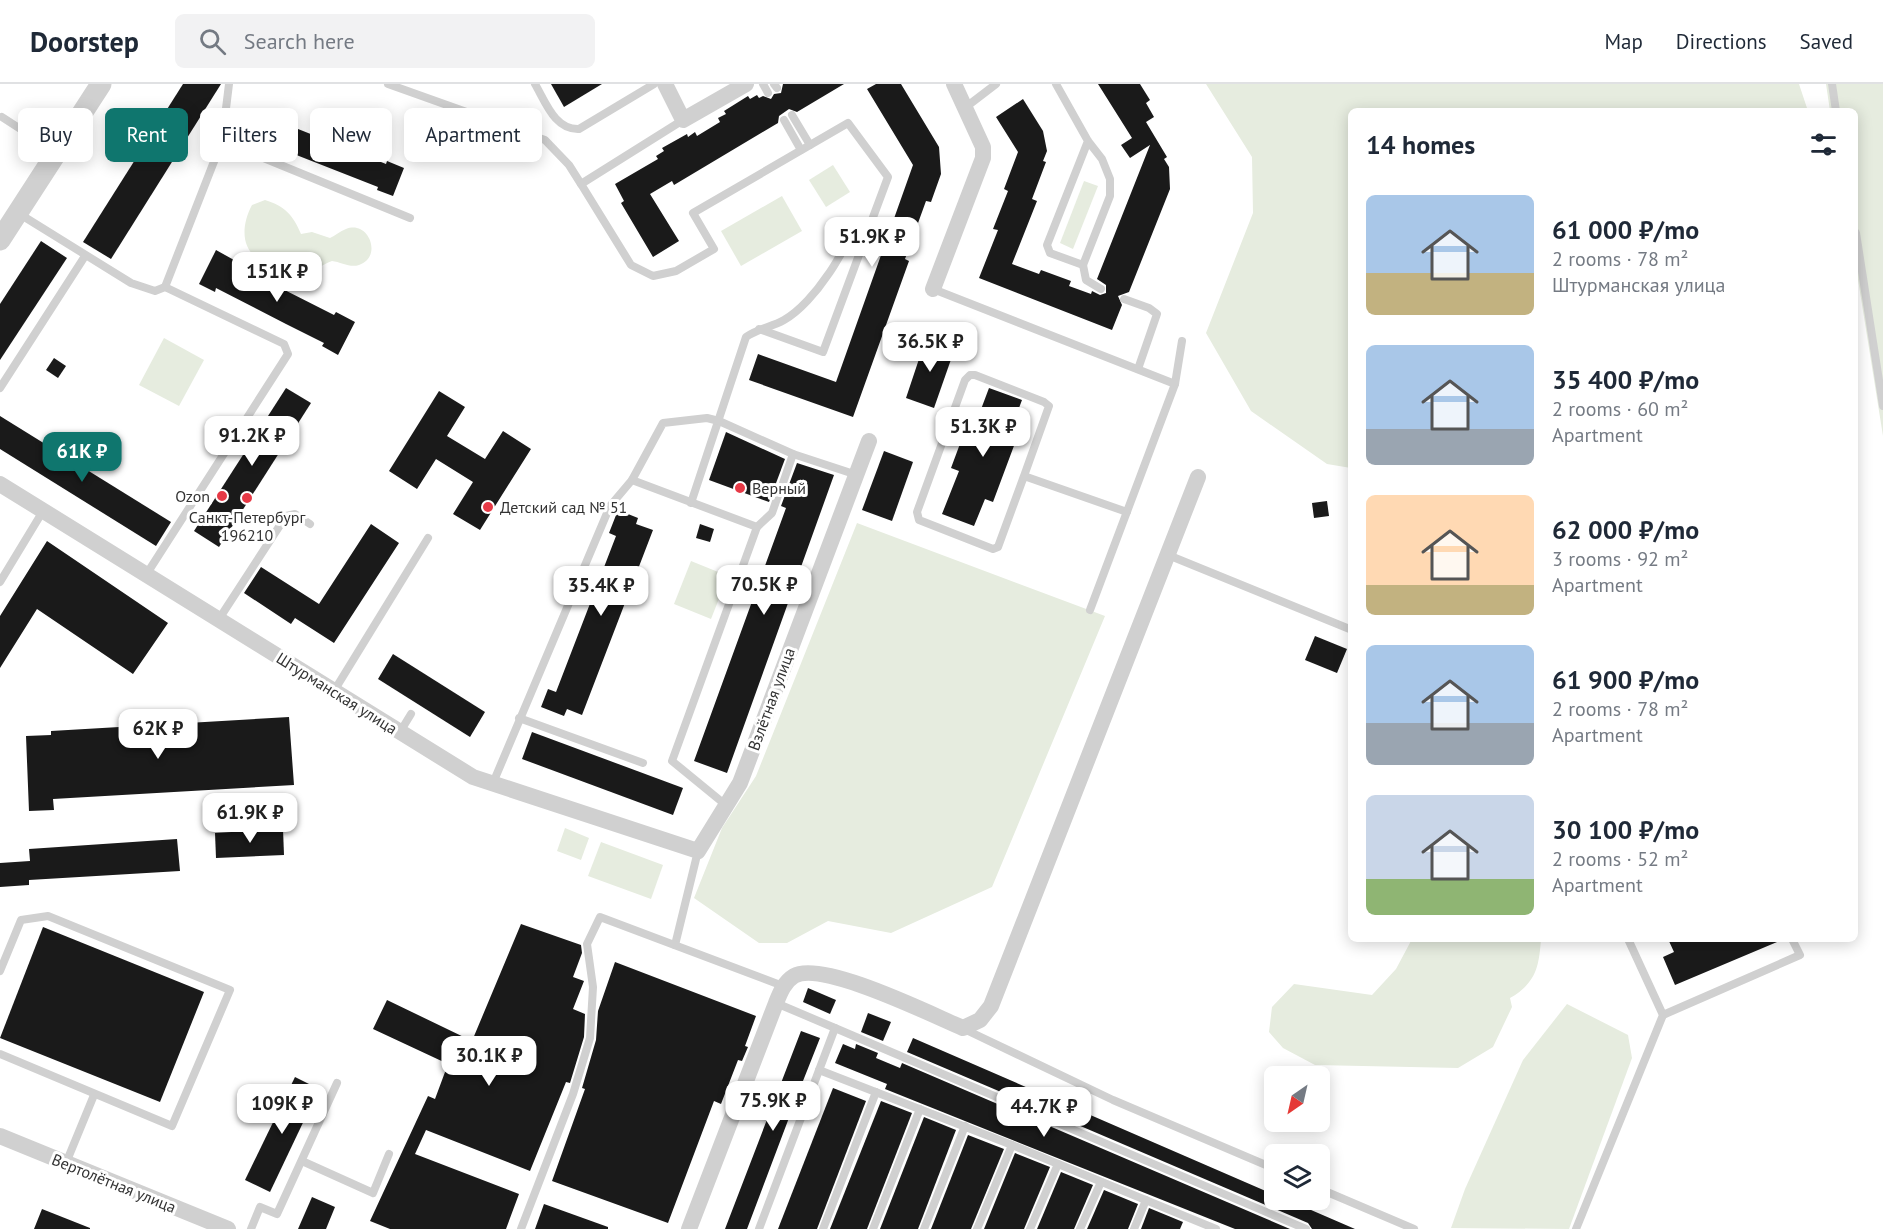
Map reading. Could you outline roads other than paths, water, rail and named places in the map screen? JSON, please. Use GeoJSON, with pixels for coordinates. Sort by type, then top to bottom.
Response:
{"type":"FeatureCollection","features":[{"type":"Feature","properties":{"kind":"street"},"geometry":{"type":"LineString","coordinates":[[85,108],[100,84]]}},
{"type":"Feature","properties":{"kind":"street"},"geometry":{"type":"LineString","coordinates":[[665,84],[683,120],[746,84]]}},
{"type":"Feature","properties":{"kind":"street"},"geometry":{"type":"LineString","coordinates":[[933,289],[983,158],[983,147],[954,84]]}},
{"type":"Feature","properties":{"kind":"street"},"geometry":{"type":"LineString","coordinates":[[7,224],[51,162]]}},
{"type":"Feature","properties":{"kind":"street","name":"Взлётная улица"},"geometry":{"type":"LineString","coordinates":[[698,850],[740,783],[837,519],[857,475],[869,441]]}},
{"type":"Feature","properties":{"kind":"street"},"geometry":{"type":"LineString","coordinates":[[689,1229],[783,986],[794,976],[810,972],[837,976],[963,1028],[980,1020],[991,1006],[1198,477]]}},
{"type":"Feature","properties":{"kind":"street","name":"Штурманская улица"},"geometry":{"type":"LineString","coordinates":[[0,484],[473,777],[698,850]]}},
{"type":"Feature","properties":{"kind":"street","name":"Вертолётная улица"},"geometry":{"type":"LineString","coordinates":[[0,1136],[228,1229]]}},
{"type":"Feature","properties":{"kind":"lane"},"geometry":{"type":"LineString","coordinates":[[226,108],[229,84]]}},
{"type":"Feature","properties":{"kind":"lane"},"geometry":{"type":"LineString","coordinates":[[388,84],[545,140],[569,165],[631,265],[653,276],[676,272],[714,249],[693,213],[848,123],[888,177],[823,352],[758,328]]}},
{"type":"Feature","properties":{"kind":"lane"},"geometry":{"type":"LineString","coordinates":[[535,84],[559,124],[568,129],[579,129],[654,84]]}},
{"type":"Feature","properties":{"kind":"lane"},"geometry":{"type":"LineString","coordinates":[[763,84],[768,93]]}},
{"type":"Feature","properties":{"kind":"lane"},"geometry":{"type":"LineString","coordinates":[[966,107],[996,84]]}},
{"type":"Feature","properties":{"kind":"lane"},"geometry":{"type":"LineString","coordinates":[[1056,84],[1110,179],[1110,196],[1083,265],[1086,280],[1101,290]]}},
{"type":"Feature","properties":{"kind":"lane"},"geometry":{"type":"LineString","coordinates":[[1832,84],[1836,108]]}},
{"type":"Feature","properties":{"kind":"lane"},"geometry":{"type":"LineString","coordinates":[[792,115],[806,148]]}},
{"type":"Feature","properties":{"kind":"lane"},"geometry":{"type":"LineString","coordinates":[[2,117],[18,127]]}},
{"type":"Feature","properties":{"kind":"lane"},"geometry":{"type":"LineString","coordinates":[[581,184],[683,120]]}},
{"type":"Feature","properties":{"kind":"lane"},"geometry":{"type":"LineString","coordinates":[[784,120],[806,148]]}},
{"type":"Feature","properties":{"kind":"lane"},"geometry":{"type":"LineString","coordinates":[[1083,265],[1050,253],[1047,245],[1088,141]]}},
{"type":"Feature","properties":{"kind":"lane"},"geometry":{"type":"LineString","coordinates":[[7,224],[85,256],[131,283],[155,291],[165,287],[214,162]]}},
{"type":"Feature","properties":{"kind":"lane"},"geometry":{"type":"LineString","coordinates":[[273,162],[410,218]]}},
{"type":"Feature","properties":{"kind":"lane"},"geometry":{"type":"LineString","coordinates":[[691,503],[746,337],[758,328],[787,318],[828,276],[845,245],[858,232],[869,228]]}},
{"type":"Feature","properties":{"kind":"lane"},"geometry":{"type":"LineString","coordinates":[[1858,246],[1883,406]]}},
{"type":"Feature","properties":{"kind":"lane"},"geometry":{"type":"LineString","coordinates":[[0,388],[85,256]]}},
{"type":"Feature","properties":{"kind":"lane"},"geometry":{"type":"LineString","coordinates":[[146,574],[288,354],[284,345],[165,287]]}},
{"type":"Feature","properties":{"kind":"lane"},"geometry":{"type":"LineString","coordinates":[[933,289],[1174,384]]}},
{"type":"Feature","properties":{"kind":"lane"},"geometry":{"type":"LineString","coordinates":[[1124,299],[1149,308],[1157,314],[1138,369]]}},
{"type":"Feature","properties":{"kind":"lane"},"geometry":{"type":"LineString","coordinates":[[1090,610],[1174,384],[1182,341]]}},
{"type":"Feature","properties":{"kind":"lane"},"geometry":{"type":"LineString","coordinates":[[970,375],[1044,402],[1049,406],[1024,476],[998,547],[993,549],[919,520],[917,512],[965,380],[970,375]]}},
{"type":"Feature","properties":{"kind":"lane"},"geometry":{"type":"LineString","coordinates":[[493,783],[610,506],[632,480],[663,423],[707,418],[719,421],[793,454],[857,475]]}},
{"type":"Feature","properties":{"kind":"lane"},"geometry":{"type":"LineString","coordinates":[[727,806],[672,761],[757,526],[772,513],[793,454]]}},
{"type":"Feature","properties":{"kind":"lane"},"geometry":{"type":"LineString","coordinates":[[1024,476],[1127,512]]}},
{"type":"Feature","properties":{"kind":"lane"},"geometry":{"type":"LineString","coordinates":[[632,480],[757,526]]}},
{"type":"Feature","properties":{"kind":"lane"},"geometry":{"type":"LineString","coordinates":[[0,582],[43,511]]}},
{"type":"Feature","properties":{"kind":"lane"},"geometry":{"type":"LineString","coordinates":[[219,619],[286,516],[295,514],[310,524]]}},
{"type":"Feature","properties":{"kind":"lane"},"geometry":{"type":"LineString","coordinates":[[334,691],[428,538]]}},
{"type":"Feature","properties":{"kind":"lane"},"geometry":{"type":"LineString","coordinates":[[1168,555],[1348,628]]}},
{"type":"Feature","properties":{"kind":"lane"},"geometry":{"type":"LineString","coordinates":[[400,732],[411,714]]}},
{"type":"Feature","properties":{"kind":"lane"},"geometry":{"type":"LineString","coordinates":[[519,718],[643,763]]}},
{"type":"Feature","properties":{"kind":"lane"},"geometry":{"type":"LineString","coordinates":[[675,945],[698,850]]}},
{"type":"Feature","properties":{"kind":"lane"},"geometry":{"type":"LineString","coordinates":[[0,971],[21,920],[48,916],[230,990],[172,1126],[0,1054]]}},
{"type":"Feature","properties":{"kind":"lane"},"geometry":{"type":"LineString","coordinates":[[521,1229],[573,1094],[590,1038],[592,987],[587,944],[600,917],[783,986]]}},
{"type":"Feature","properties":{"kind":"lane"},"geometry":{"type":"LineString","coordinates":[[1629,942],[1663,1016]]}},
{"type":"Feature","properties":{"kind":"lane"},"geometry":{"type":"LineString","coordinates":[[1576,1229],[1663,1016],[1800,955],[1794,942]]}},
{"type":"Feature","properties":{"kind":"lane"},"geometry":{"type":"LineString","coordinates":[[776,1003],[1306,1229]]}},
{"type":"Feature","properties":{"kind":"lane"},"geometry":{"type":"LineString","coordinates":[[759,1229],[835,1028]]}},
{"type":"Feature","properties":{"kind":"lane"},"geometry":{"type":"LineString","coordinates":[[963,1028],[1113,1100],[1264,1165]]}},
{"type":"Feature","properties":{"kind":"lane"},"geometry":{"type":"LineString","coordinates":[[819,1070],[965,1126],[1216,1229]]}},
{"type":"Feature","properties":{"kind":"lane"},"geometry":{"type":"LineString","coordinates":[[251,1229],[260,1207],[278,1214],[337,1083]]}},
{"type":"Feature","properties":{"kind":"lane"},"geometry":{"type":"LineString","coordinates":[[823,1229],[876,1092]]}},
{"type":"Feature","properties":{"kind":"lane"},"geometry":{"type":"LineString","coordinates":[[66,1163],[94,1095]]}},
{"type":"Feature","properties":{"kind":"lane"},"geometry":{"type":"LineString","coordinates":[[873,1229],[920,1109]]}},
{"type":"Feature","properties":{"kind":"lane"},"geometry":{"type":"LineString","coordinates":[[924,1229],[965,1126]]}},
{"type":"Feature","properties":{"kind":"lane"},"geometry":{"type":"LineString","coordinates":[[977,1229],[1012,1145]]}},
{"type":"Feature","properties":{"kind":"lane"},"geometry":{"type":"LineString","coordinates":[[302,1161],[373,1192],[389,1154]]}},
{"type":"Feature","properties":{"kind":"lane"},"geometry":{"type":"LineString","coordinates":[[1030,1229],[1058,1164]]}},
{"type":"Feature","properties":{"kind":"lane"},"geometry":{"type":"LineString","coordinates":[[1080,1229],[1101,1182]]}},
{"type":"Feature","properties":{"kind":"lane"},"geometry":{"type":"LineString","coordinates":[[1330,1193],[1414,1229]]}},
{"type":"Feature","properties":{"kind":"lane"},"geometry":{"type":"LineString","coordinates":[[1134,1229],[1146,1200]]}},
{"type":"Feature","properties":{"kind":"lane"},"geometry":{"type":"LineString","coordinates":[[1190,1229],[1194,1220]]}},
{"type":"Feature","properties":{"kind":"place","name":"Верный"},"geometry":{"type":"Point","coordinates":[740,488]}},
{"type":"Feature","properties":{"kind":"place","name":"Ozon"},"geometry":{"type":"Point","coordinates":[222,496]}},
{"type":"Feature","properties":{"kind":"place","name":"Санкт-Петербург 196210"},"geometry":{"type":"Point","coordinates":[247,498]}},
{"type":"Feature","properties":{"kind":"place","name":"Детский сад № 51"},"geometry":{"type":"Point","coordinates":[488,507]}}]}
